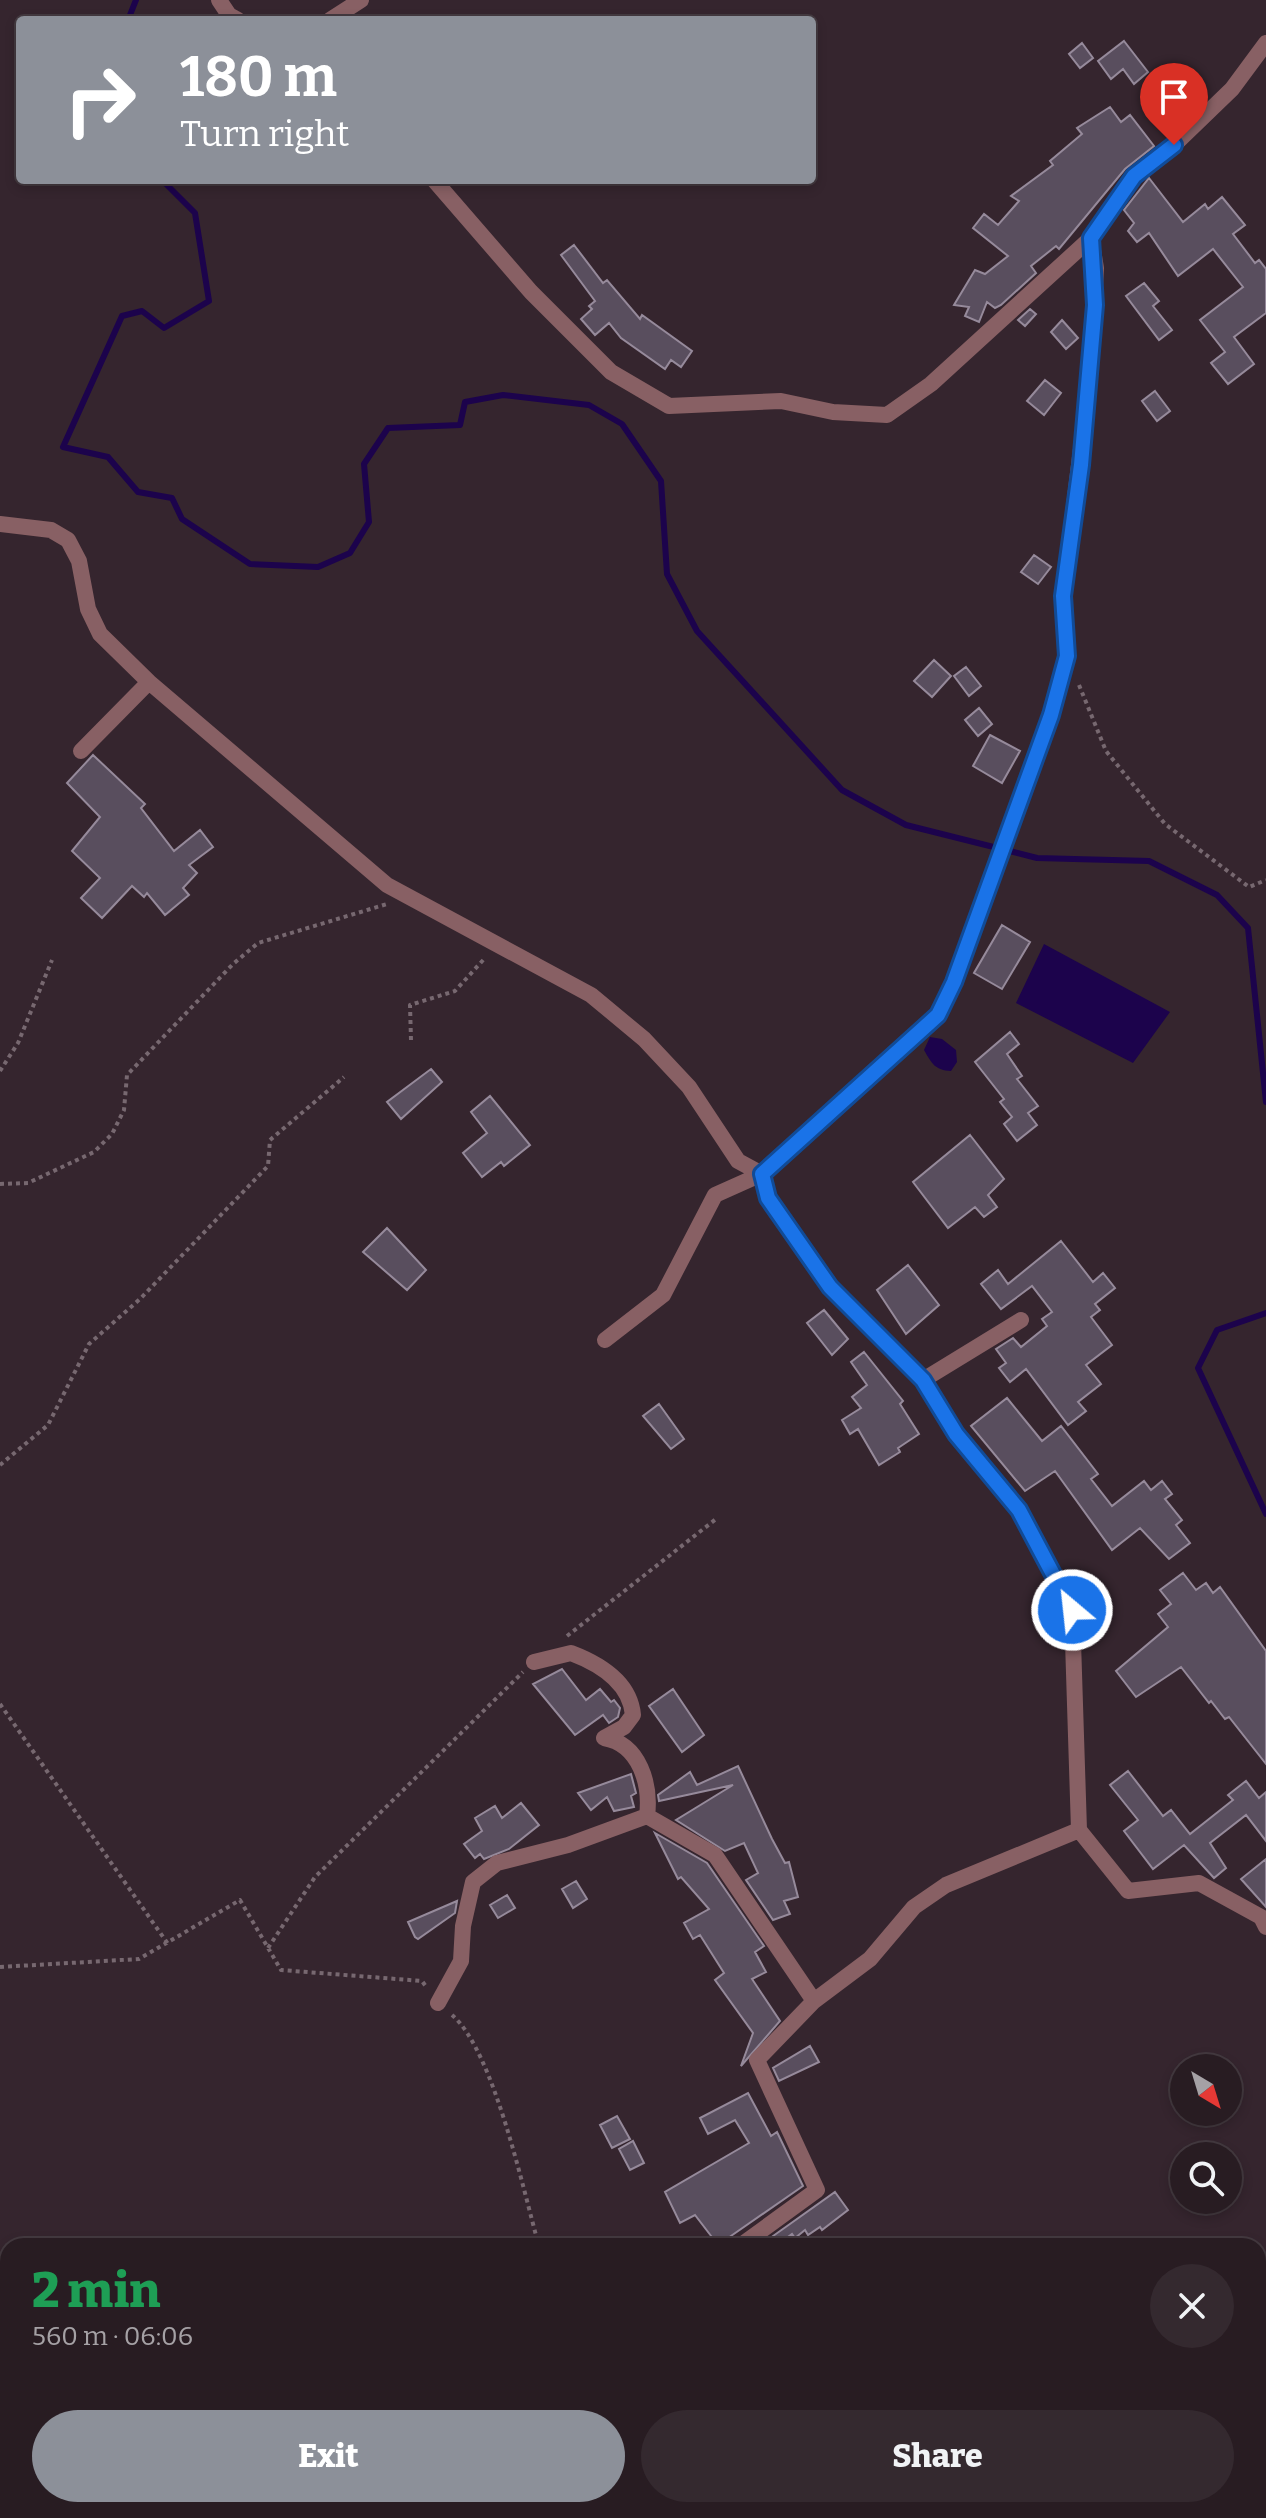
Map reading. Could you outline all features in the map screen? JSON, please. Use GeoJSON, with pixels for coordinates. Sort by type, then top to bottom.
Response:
{"type":"FeatureCollection","features":[{"type":"Feature","properties":{"kind":"street"},"geometry":{"type":"LineString","coordinates":[[219,0],[231,16]]}},
{"type":"Feature","properties":{"kind":"street"},"geometry":{"type":"LineString","coordinates":[[336,16],[361,0]]}},
{"type":"Feature","properties":{"kind":"street"},"geometry":{"type":"LineString","coordinates":[[437,184],[531,292],[611,372],[669,406],[781,401],[833,412],[887,415],[931,384],[1091,238],[1134,176],[1174,145],[1232,89],[1266,43]]}},
{"type":"Feature","properties":{"kind":"street"},"geometry":{"type":"LineString","coordinates":[[605,1340],[663,1295],[715,1195],[762,1174],[938,1015],[954,982],[1051,715],[1067,656],[1063,596],[1091,361],[1096,268],[1091,238]]}},
{"type":"Feature","properties":{"kind":"street"},"geometry":{"type":"LineString","coordinates":[[0,524],[51,530],[68,540],[79,561],[88,609],[100,634],[149,682],[387,885],[591,995],[644,1039],[689,1087],[738,1161],[762,1174],[768,1198],[830,1287],[923,1380],[956,1434],[1019,1510],[1072,1610],[1079,1830],[1128,1891],[1199,1883],[1261,1917],[1266,1927]]}},
{"type":"Feature","properties":{"kind":"street"},"geometry":{"type":"LineString","coordinates":[[81,751],[149,682]]}},
{"type":"Feature","properties":{"kind":"street"},"geometry":{"type":"LineString","coordinates":[[923,1380],[1021,1320]]}},
{"type":"Feature","properties":{"kind":"street"},"geometry":{"type":"LineString","coordinates":[[534,1662],[571,1653],[612,1675],[631,1698],[633,1715],[624,1727],[604,1738],[625,1745],[641,1766],[649,1796],[647,1816]]}},
{"type":"Feature","properties":{"kind":"street"},"geometry":{"type":"LineString","coordinates":[[438,2003],[461,1961],[463,1926],[473,1882],[497,1863],[568,1845],[647,1816],[715,1855],[814,2001]]}},
{"type":"Feature","properties":{"kind":"street"},"geometry":{"type":"LineString","coordinates":[[751,2238],[817,2190],[757,2060],[814,2001],[870,1959],[914,1907],[946,1885],[1079,1830]]}},
{"type":"Feature","properties":{"kind":"path"},"geometry":{"type":"LineString","coordinates":[[1067,656],[1106,751],[1165,824],[1249,887],[1266,880]]}},
{"type":"Feature","properties":{"kind":"path"},"geometry":{"type":"LineString","coordinates":[[0,1184],[28,1183],[94,1152],[112,1134],[124,1110],[127,1075],[233,964],[258,943],[286,932],[408,898]]}},
{"type":"Feature","properties":{"kind":"path"},"geometry":{"type":"LineString","coordinates":[[411,1040],[410,1005],[455,991],[496,946]]}},
{"type":"Feature","properties":{"kind":"path"},"geometry":{"type":"LineString","coordinates":[[0,1071],[18,1043],[52,960]]}},
{"type":"Feature","properties":{"kind":"path"},"geometry":{"type":"LineString","coordinates":[[0,1465],[48,1425],[89,1344],[140,1299],[268,1166],[270,1140],[344,1077]]}},
{"type":"Feature","properties":{"kind":"path"},"geometry":{"type":"LineString","coordinates":[[558,1643],[716,1519]]}},
{"type":"Feature","properties":{"kind":"path"},"geometry":{"type":"LineString","coordinates":[[268,1948],[315,1877],[534,1662]]}},
{"type":"Feature","properties":{"kind":"path"},"geometry":{"type":"LineString","coordinates":[[0,1704],[168,1944]]}},
{"type":"Feature","properties":{"kind":"path"},"geometry":{"type":"LineString","coordinates":[[0,1967],[139,1959],[240,1900],[281,1970],[422,1981],[438,2003],[465,2026],[501,2107],[537,2238]]}},
{"type":"Feature","properties":{"kind":"shaded area"},"geometry":{"type":"Polygon","coordinates":[[[1044,944],[1170,1012],[1133,1063],[1016,1003],[1044,944]]]}},
{"type":"Feature","properties":{"kind":"shaded area"},"geometry":{"type":"Polygon","coordinates":[[[930,1037],[942,1039],[956,1050],[957,1062],[951,1071],[938,1068],[929,1059],[924,1050],[930,1037]]]}},
{"type":"Feature","properties":{"kind":"building"},"geometry":{"type":"Polygon","coordinates":[[[1124,41],[1148,72],[1134,84],[1123,69],[1111,79],[1098,61],[1124,41]]]}},
{"type":"Feature","properties":{"kind":"building"},"geometry":{"type":"Polygon","coordinates":[[[1082,43],[1093,58],[1080,68],[1069,54],[1082,43]]]}},
{"type":"Feature","properties":{"kind":"building"},"geometry":{"type":"Polygon","coordinates":[[[1110,107],[1121,122],[1130,115],[1154,146],[1125,169],[1059,249],[1056,246],[1031,266],[1036,273],[1001,305],[995,308],[987,302],[979,322],[965,316],[969,307],[954,305],[975,270],[985,274],[1008,256],[973,228],[984,214],[998,225],[1019,201],[1011,196],[1053,165],[1050,161],[1082,134],[1077,128],[1110,107]]]}},
{"type":"Feature","properties":{"kind":"building"},"geometry":{"type":"Polygon","coordinates":[[[1149,178],[1183,222],[1205,204],[1208,209],[1222,197],[1245,225],[1233,234],[1255,263],[1259,260],[1266,269],[1266,313],[1234,337],[1254,364],[1228,384],[1211,363],[1225,352],[1200,320],[1243,287],[1213,249],[1178,276],[1149,233],[1137,242],[1128,231],[1134,223],[1124,210],[1149,178]]]}},
{"type":"Feature","properties":{"kind":"building"},"geometry":{"type":"Polygon","coordinates":[[[574,245],[603,283],[607,280],[640,319],[642,315],[692,351],[681,367],[671,360],[665,369],[621,338],[609,323],[595,335],[581,319],[592,309],[589,306],[595,301],[561,255],[574,245]]]}},
{"type":"Feature","properties":{"kind":"building"},"geometry":{"type":"Polygon","coordinates":[[[1144,283],[1159,301],[1153,306],[1172,330],[1159,340],[1126,296],[1144,283]]]}},
{"type":"Feature","properties":{"kind":"building"},"geometry":{"type":"Polygon","coordinates":[[[1030,309],[1036,314],[1025,326],[1018,320],[1030,309]]]}},
{"type":"Feature","properties":{"kind":"building"},"geometry":{"type":"Polygon","coordinates":[[[1062,320],[1078,338],[1066,349],[1051,332],[1062,320]]]}},
{"type":"Feature","properties":{"kind":"building"},"geometry":{"type":"Polygon","coordinates":[[[1045,380],[1061,393],[1044,415],[1027,401],[1045,380]]]}},
{"type":"Feature","properties":{"kind":"building"},"geometry":{"type":"Polygon","coordinates":[[[1155,391],[1170,411],[1157,421],[1142,401],[1155,391]]]}},
{"type":"Feature","properties":{"kind":"building"},"geometry":{"type":"Polygon","coordinates":[[[1034,555],[1051,567],[1038,584],[1021,572],[1034,555]]]}},
{"type":"Feature","properties":{"kind":"building"},"geometry":{"type":"Polygon","coordinates":[[[934,660],[951,676],[932,697],[914,681],[934,660]]]}},
{"type":"Feature","properties":{"kind":"building"},"geometry":{"type":"Polygon","coordinates":[[[966,667],[981,686],[969,696],[954,676],[966,667]]]}},
{"type":"Feature","properties":{"kind":"building"},"geometry":{"type":"Polygon","coordinates":[[[979,708],[992,724],[978,736],[965,720],[979,708]]]}},
{"type":"Feature","properties":{"kind":"building"},"geometry":{"type":"Polygon","coordinates":[[[990,735],[1020,751],[1002,783],[973,766],[990,735]]]}},
{"type":"Feature","properties":{"kind":"building"},"geometry":{"type":"Polygon","coordinates":[[[93,755],[145,804],[141,808],[174,851],[200,830],[213,847],[189,865],[197,873],[183,888],[189,895],[165,915],[147,893],[144,897],[132,886],[102,918],[81,898],[100,878],[72,851],[100,817],[67,783],[93,755]]]}},
{"type":"Feature","properties":{"kind":"building"},"geometry":{"type":"Polygon","coordinates":[[[1002,925],[1030,942],[1002,989],[974,973],[1002,925]]]}},
{"type":"Feature","properties":{"kind":"building"},"geometry":{"type":"Polygon","coordinates":[[[1010,1032],[1019,1044],[1007,1054],[1022,1076],[1017,1079],[1038,1106],[1028,1113],[1037,1125],[1017,1141],[1004,1124],[1012,1117],[1000,1102],[1004,1099],[975,1062],[1010,1032]]]}},
{"type":"Feature","properties":{"kind":"building"},"geometry":{"type":"Polygon","coordinates":[[[431,1069],[442,1082],[401,1119],[387,1102],[431,1069]]]}},
{"type":"Feature","properties":{"kind":"building"},"geometry":{"type":"Polygon","coordinates":[[[490,1096],[530,1145],[504,1166],[501,1162],[482,1177],[463,1153],[487,1133],[471,1112],[490,1096]]]}},
{"type":"Feature","properties":{"kind":"building"},"geometry":{"type":"Polygon","coordinates":[[[970,1135],[1004,1179],[988,1195],[997,1207],[984,1217],[975,1207],[948,1228],[913,1182],[970,1135]]]}},
{"type":"Feature","properties":{"kind":"building"},"geometry":{"type":"Polygon","coordinates":[[[387,1228],[426,1270],[407,1290],[363,1252],[387,1228]]]}},
{"type":"Feature","properties":{"kind":"building"},"geometry":{"type":"Polygon","coordinates":[[[1061,1241],[1093,1282],[1103,1273],[1115,1288],[1095,1304],[1100,1310],[1091,1317],[1112,1345],[1086,1365],[1101,1384],[1078,1402],[1086,1411],[1068,1425],[1026,1369],[1010,1382],[999,1368],[1006,1363],[996,1349],[1013,1338],[1021,1347],[1047,1326],[1042,1319],[1052,1312],[1032,1286],[1001,1309],[981,1284],[998,1270],[1008,1284],[1061,1241]]]}},
{"type":"Feature","properties":{"kind":"building"},"geometry":{"type":"Polygon","coordinates":[[[908,1265],[939,1305],[906,1334],[877,1290],[908,1265]]]}},
{"type":"Feature","properties":{"kind":"building"},"geometry":{"type":"Polygon","coordinates":[[[824,1310],[848,1339],[832,1355],[807,1323],[824,1310]]]}},
{"type":"Feature","properties":{"kind":"building"},"geometry":{"type":"Polygon","coordinates":[[[864,1352],[903,1401],[900,1404],[919,1434],[898,1448],[900,1452],[879,1465],[858,1429],[850,1434],[842,1420],[861,1408],[852,1397],[867,1385],[851,1362],[864,1352]]]}},
{"type":"Feature","properties":{"kind":"building"},"geometry":{"type":"Polygon","coordinates":[[[1007,1398],[1042,1441],[1061,1426],[1098,1474],[1091,1479],[1112,1506],[1144,1481],[1151,1490],[1162,1481],[1172,1494],[1165,1499],[1182,1520],[1176,1525],[1190,1543],[1169,1559],[1140,1528],[1112,1550],[1055,1471],[1025,1491],[971,1426],[1007,1398]]]}},
{"type":"Feature","properties":{"kind":"building"},"geometry":{"type":"Polygon","coordinates":[[[659,1404],[684,1439],[671,1449],[643,1416],[659,1404]]]}},
{"type":"Feature","properties":{"kind":"building"},"geometry":{"type":"Polygon","coordinates":[[[1183,1573],[1196,1590],[1206,1583],[1213,1593],[1220,1587],[1266,1651],[1266,1764],[1229,1717],[1225,1719],[1211,1701],[1209,1703],[1181,1667],[1136,1697],[1116,1671],[1168,1627],[1158,1614],[1171,1604],[1160,1590],[1183,1573]]]}},
{"type":"Feature","properties":{"kind":"building"},"geometry":{"type":"Polygon","coordinates":[[[562,1669],[586,1700],[600,1689],[611,1702],[614,1700],[620,1708],[618,1717],[609,1723],[603,1715],[575,1735],[533,1684],[562,1669]]]}},
{"type":"Feature","properties":{"kind":"building"},"geometry":{"type":"Polygon","coordinates":[[[673,1689],[704,1735],[682,1752],[649,1706],[673,1689]]]}},
{"type":"Feature","properties":{"kind":"building"},"geometry":{"type":"Polygon","coordinates":[[[738,1766],[772,1839],[785,1863],[789,1862],[798,1897],[784,1901],[790,1914],[773,1920],[746,1880],[758,1873],[744,1843],[725,1851],[676,1820],[733,1785],[659,1801],[658,1795],[690,1772],[697,1785],[738,1766]]]}},
{"type":"Feature","properties":{"kind":"building"},"geometry":{"type":"Polygon","coordinates":[[[1128,1771],[1163,1816],[1171,1810],[1190,1834],[1233,1800],[1228,1795],[1246,1781],[1259,1798],[1266,1792],[1266,1841],[1246,1815],[1210,1843],[1226,1868],[1214,1878],[1184,1845],[1153,1869],[1124,1831],[1138,1820],[1110,1785],[1128,1771]]]}},
{"type":"Feature","properties":{"kind":"building"},"geometry":{"type":"Polygon","coordinates":[[[631,1774],[636,1793],[631,1796],[634,1807],[614,1811],[607,1797],[591,1810],[578,1793],[631,1774]]]}},
{"type":"Feature","properties":{"kind":"building"},"geometry":{"type":"Polygon","coordinates":[[[521,1803],[539,1825],[509,1849],[484,1859],[480,1854],[475,1858],[464,1844],[482,1831],[475,1818],[495,1806],[502,1818],[521,1803]]]}},
{"type":"Feature","properties":{"kind":"building"},"geometry":{"type":"Polygon","coordinates":[[[655,1833],[707,1863],[764,1946],[755,1952],[766,1972],[752,1979],[780,2021],[741,2066],[753,2033],[715,1980],[724,1973],[700,1935],[693,1939],[684,1923],[709,1909],[681,1877],[678,1879],[655,1833]]]}},
{"type":"Feature","properties":{"kind":"building"},"geometry":{"type":"Polygon","coordinates":[[[1266,1859],[1266,1907],[1241,1879],[1266,1859]]]}},
{"type":"Feature","properties":{"kind":"building"},"geometry":{"type":"Polygon","coordinates":[[[576,1881],[587,1899],[573,1908],[562,1889],[576,1881]]]}},
{"type":"Feature","properties":{"kind":"building"},"geometry":{"type":"Polygon","coordinates":[[[507,1895],[515,1908],[498,1918],[490,1905],[507,1895]]]}},
{"type":"Feature","properties":{"kind":"building"},"geometry":{"type":"Polygon","coordinates":[[[457,1901],[455,1913],[418,1939],[415,1937],[408,1922],[457,1901]]]}},
{"type":"Feature","properties":{"kind":"building"},"geometry":{"type":"Polygon","coordinates":[[[810,2046],[819,2062],[779,2081],[773,2068],[810,2046]]]}},
{"type":"Feature","properties":{"kind":"building"},"geometry":{"type":"Polygon","coordinates":[[[748,2093],[771,2136],[777,2132],[803,2186],[728,2238],[713,2238],[695,2215],[680,2223],[665,2192],[749,2143],[735,2120],[708,2134],[700,2118],[748,2093]]]}},
{"type":"Feature","properties":{"kind":"building"},"geometry":{"type":"Polygon","coordinates":[[[617,2116],[630,2139],[612,2148],[600,2125],[617,2116]]]}},
{"type":"Feature","properties":{"kind":"building"},"geometry":{"type":"Polygon","coordinates":[[[633,2141],[644,2163],[630,2170],[619,2149],[633,2141]]]}},
{"type":"Feature","properties":{"kind":"building"},"geometry":{"type":"Polygon","coordinates":[[[835,2192],[848,2210],[822,2230],[820,2227],[808,2235],[805,2230],[795,2238],[792,2234],[787,2238],[770,2238],[835,2192]]]}},
{"type":"Feature","properties":{"kind":"waterway"},"geometry":{"type":"LineString","coordinates":[[130,16],[136,0]]}},
{"type":"Feature","properties":{"kind":"waterway"},"geometry":{"type":"LineString","coordinates":[[166,184],[195,213],[209,301],[164,328],[142,311],[122,316],[63,447],[108,457],[138,492],[172,498],[182,519],[250,564],[318,567],[350,553],[369,522],[364,464],[388,428],[460,425],[465,402],[503,395],[589,405],[622,424],[661,481],[667,574],[697,631],[842,790],[906,825],[1037,858],[1149,861],[1217,895],[1248,928],[1266,1102]]}},
{"type":"Feature","properties":{"kind":"waterway"},"geometry":{"type":"LineString","coordinates":[[1266,1313],[1217,1330],[1198,1368],[1266,1514]]}},
{"type":"Feature","properties":{"kind":"route"},"geometry":{"type":"LineString","coordinates":[[1072,1610],[1019,1510],[956,1434],[923,1380],[830,1287],[768,1198],[762,1174],[938,1015],[954,982],[1051,715],[1067,656],[1063,596],[1081,465],[1095,305],[1096,268],[1091,238],[1134,176],[1174,145]]}}]}
